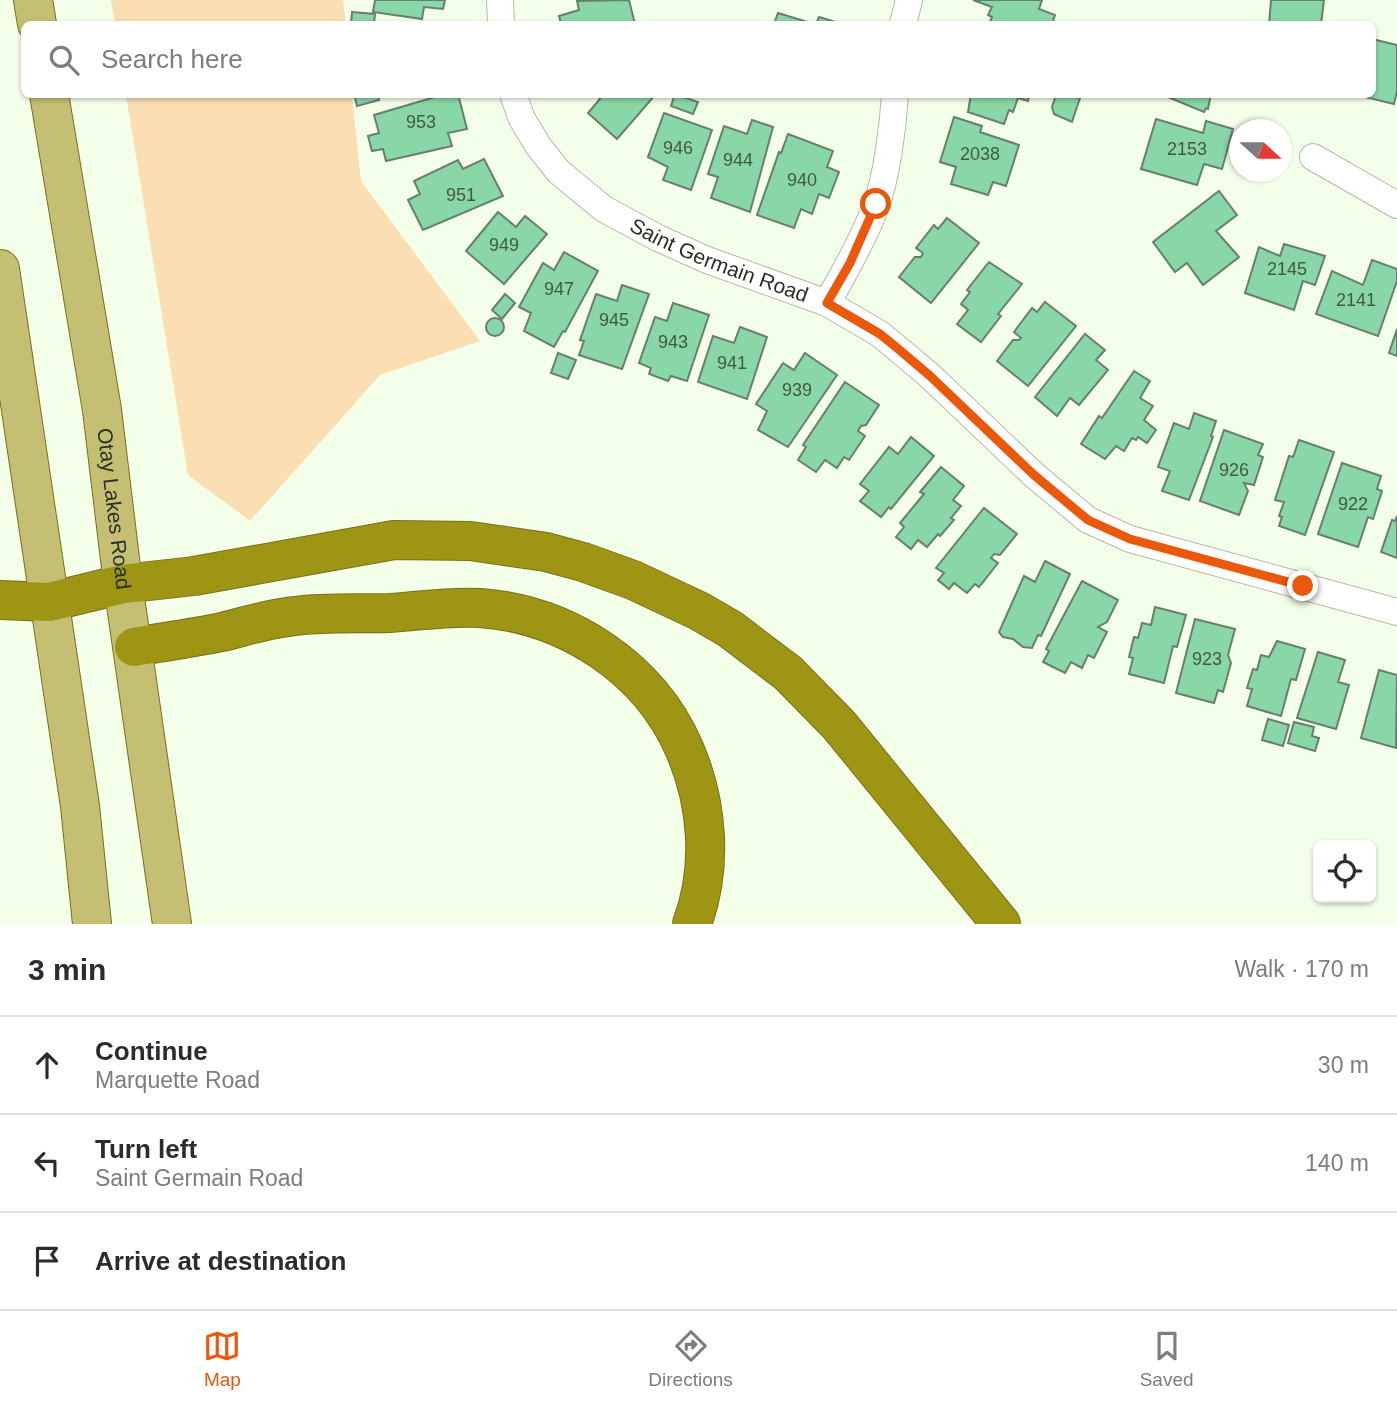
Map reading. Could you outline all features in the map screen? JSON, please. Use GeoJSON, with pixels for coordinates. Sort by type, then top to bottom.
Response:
{"type":"FeatureCollection","features":[{"type":"Feature","properties":{"kind":"highway"},"geometry":{"type":"LineString","coordinates":[[0,600],[48,602],[123,584],[194,576],[394,540],[470,541],[546,552],[583,562],[633,579],[677,599],[730,629],[778,666],[839,724],[1001,924]]}},
{"type":"Feature","properties":{"kind":"highway"},"geometry":{"type":"LineString","coordinates":[[134,647],[294,616],[455,608],[491,609],[527,615],[574,633],[617,661],[653,697],[668,718],[690,763],[703,813],[705,839],[701,892],[692,924]]}},
{"type":"Feature","properties":{"kind":"main road"},"geometry":{"type":"LineString","coordinates":[[33,0],[36,21]]}},
{"type":"Feature","properties":{"kind":"main road","name":"Otay Lakes Road"},"geometry":{"type":"LineString","coordinates":[[50,98],[102,410],[123,584],[172,924]]}},
{"type":"Feature","properties":{"kind":"main road"},"geometry":{"type":"LineString","coordinates":[[0,269],[80,806],[92,924]]}},
{"type":"Feature","properties":{"kind":"street"},"geometry":{"type":"LineString","coordinates":[[500,0],[501,21]]}},
{"type":"Feature","properties":{"kind":"street"},"geometry":{"type":"LineString","coordinates":[[904,21],[909,0]]}},
{"type":"Feature","properties":{"kind":"street","name":"Saint Germain Road"},"geometry":{"type":"LineString","coordinates":[[514,98],[522,118],[552,163],[570,182],[604,209],[707,260],[827,303],[880,334],[929,375],[1034,475],[1088,520],[1130,539],[1397,612]]}},
{"type":"Feature","properties":{"kind":"street"},"geometry":{"type":"LineString","coordinates":[[827,303],[850,263],[876,204],[893,127],[895,98]]}},
{"type":"Feature","properties":{"kind":"street"},"geometry":{"type":"LineString","coordinates":[[1313,157],[1397,205]]}},
{"type":"Feature","properties":{"kind":"shaded area"},"geometry":{"type":"Polygon","coordinates":[[[111,0],[343,0],[346,21],[114,21],[111,0]]]}},
{"type":"Feature","properties":{"kind":"shaded area"},"geometry":{"type":"Polygon","coordinates":[[[126,98],[352,98],[361,181],[480,341],[380,375],[250,521],[188,475],[126,98]]]}},
{"type":"Feature","properties":{"kind":"building"},"geometry":{"type":"Polygon","coordinates":[[[375,0],[445,0],[443,9],[424,7],[422,19],[373,12],[375,0]]]}},
{"type":"Feature","properties":{"kind":"building"},"geometry":{"type":"Polygon","coordinates":[[[629,0],[634,21],[560,21],[559,16],[579,10],[577,1],[629,0]]]}},
{"type":"Feature","properties":{"kind":"building"},"geometry":{"type":"Polygon","coordinates":[[[973,0],[1042,0],[1039,9],[1055,15],[1053,21],[990,21],[992,17],[988,15],[992,7],[973,0]]]}},
{"type":"Feature","properties":{"kind":"building"},"geometry":{"type":"Polygon","coordinates":[[[1271,0],[1324,0],[1321,21],[1269,21],[1271,0]]]}},
{"type":"Feature","properties":{"kind":"building"},"geometry":{"type":"Polygon","coordinates":[[[352,12],[375,14],[374,21],[351,21],[352,12]]]}},
{"type":"Feature","properties":{"kind":"building"},"geometry":{"type":"Polygon","coordinates":[[[778,13],[804,21],[775,21],[778,13]]]}},
{"type":"Feature","properties":{"kind":"building"},"geometry":{"type":"Polygon","coordinates":[[[1376,40],[1397,45],[1397,91],[1394,104],[1369,98],[1376,98],[1376,40]]]}},
{"type":"Feature","properties":{"kind":"building"},"geometry":{"type":"Polygon","coordinates":[[[355,98],[379,98],[379,100],[357,106],[355,98]]]}},
{"type":"Feature","properties":{"kind":"building"},"geometry":{"type":"Polygon","coordinates":[[[431,98],[459,98],[467,129],[448,133],[452,146],[386,161],[383,149],[372,151],[368,136],[379,133],[374,115],[431,98]]]}},
{"type":"Feature","properties":{"kind":"building"},"geometry":{"type":"Polygon","coordinates":[[[653,98],[617,139],[588,113],[600,99],[653,98]]]}},
{"type":"Feature","properties":{"kind":"building"},"geometry":{"type":"Polygon","coordinates":[[[674,98],[698,102],[693,114],[671,106],[674,98]]]}},
{"type":"Feature","properties":{"kind":"building"},"geometry":{"type":"Polygon","coordinates":[[[970,98],[1018,98],[1013,112],[1009,110],[1004,124],[968,112],[970,98]]]}},
{"type":"Feature","properties":{"kind":"building"},"geometry":{"type":"Polygon","coordinates":[[[1055,98],[1080,98],[1072,122],[1054,114],[1052,107],[1055,98]]]}},
{"type":"Feature","properties":{"kind":"building"},"geometry":{"type":"Polygon","coordinates":[[[1170,98],[1210,98],[1208,109],[1204,112],[1170,98]]]}},
{"type":"Feature","properties":{"kind":"building"},"geometry":{"type":"Polygon","coordinates":[[[664,113],[712,130],[691,190],[663,180],[668,167],[648,157],[664,113]]]}},
{"type":"Feature","properties":{"kind":"building"},"geometry":{"type":"Polygon","coordinates":[[[954,117],[982,126],[980,132],[1019,145],[1006,186],[993,182],[988,195],[951,184],[956,167],[940,162],[954,117]]]}},
{"type":"Feature","properties":{"kind":"building"},"geometry":{"type":"Polygon","coordinates":[[[1156,119],[1203,133],[1206,121],[1229,128],[1229,144],[1222,169],[1204,164],[1197,185],[1141,169],[1156,119]]]}},
{"type":"Feature","properties":{"kind":"building"},"geometry":{"type":"Polygon","coordinates":[[[752,120],[773,127],[750,212],[711,198],[718,177],[708,174],[724,126],[747,134],[752,120]]]}},
{"type":"Feature","properties":{"kind":"building"},"geometry":{"type":"Polygon","coordinates":[[[788,134],[833,151],[827,167],[839,172],[829,198],[819,194],[812,214],[801,209],[794,228],[757,215],[788,134]]]}},
{"type":"Feature","properties":{"kind":"building"},"geometry":{"type":"Polygon","coordinates":[[[484,159],[503,196],[423,230],[408,200],[420,194],[414,181],[458,160],[463,169],[484,159]]]}},
{"type":"Feature","properties":{"kind":"building"},"geometry":{"type":"Polygon","coordinates":[[[1219,191],[1237,215],[1216,231],[1239,257],[1203,285],[1187,263],[1175,272],[1153,242],[1219,191]]]}},
{"type":"Feature","properties":{"kind":"building"},"geometry":{"type":"Polygon","coordinates":[[[498,212],[516,227],[525,216],[547,234],[504,284],[466,251],[498,212]]]}},
{"type":"Feature","properties":{"kind":"building"},"geometry":{"type":"Polygon","coordinates":[[[947,218],[979,243],[931,303],[899,277],[915,257],[921,257],[923,253],[916,248],[934,225],[938,229],[947,218]]]}},
{"type":"Feature","properties":{"kind":"building"},"geometry":{"type":"Polygon","coordinates":[[[1284,244],[1325,256],[1315,285],[1303,281],[1294,310],[1245,293],[1259,247],[1280,256],[1284,244]]]}},
{"type":"Feature","properties":{"kind":"building"},"geometry":{"type":"Polygon","coordinates":[[[564,252],[598,271],[554,347],[524,331],[531,313],[519,307],[543,263],[554,270],[564,252]]]}},
{"type":"Feature","properties":{"kind":"building"},"geometry":{"type":"Polygon","coordinates":[[[1372,260],[1397,269],[1397,281],[1378,336],[1316,314],[1332,271],[1363,285],[1372,260]]]}},
{"type":"Feature","properties":{"kind":"building"},"geometry":{"type":"Polygon","coordinates":[[[989,262],[1022,284],[998,314],[1001,316],[981,342],[957,324],[968,310],[961,304],[970,292],[967,290],[989,262]]]}},
{"type":"Feature","properties":{"kind":"building"},"geometry":{"type":"Polygon","coordinates":[[[622,285],[649,294],[622,369],[579,355],[584,341],[580,340],[596,294],[617,301],[622,285]]]}},
{"type":"Feature","properties":{"kind":"building"},"geometry":{"type":"Polygon","coordinates":[[[505,294],[515,303],[502,319],[492,310],[505,294]]]}},
{"type":"Feature","properties":{"kind":"building"},"geometry":{"type":"Polygon","coordinates":[[[1045,302],[1076,326],[1028,386],[997,361],[1013,340],[1021,338],[1014,332],[1032,308],[1037,312],[1045,302]]]}},
{"type":"Feature","properties":{"kind":"building"},"geometry":{"type":"Polygon","coordinates":[[[673,303],[709,315],[687,381],[671,376],[668,381],[649,374],[651,368],[639,363],[655,317],[667,321],[673,303]]]}},
{"type":"Feature","properties":{"kind":"building"},"geometry":{"type":"Polygon","coordinates":[[[491,318],[499,318],[504,327],[502,334],[491,336],[486,331],[486,323],[491,318]]]}},
{"type":"Feature","properties":{"kind":"building"},"geometry":{"type":"Polygon","coordinates":[[[740,327],[767,337],[747,399],[698,382],[713,336],[734,343],[740,327]]]}},
{"type":"Feature","properties":{"kind":"building"},"geometry":{"type":"Polygon","coordinates":[[[1397,329],[1397,356],[1389,353],[1397,329]]]}},
{"type":"Feature","properties":{"kind":"building"},"geometry":{"type":"Polygon","coordinates":[[[1085,334],[1105,350],[1096,360],[1108,370],[1079,405],[1070,398],[1057,416],[1035,397],[1085,334]]]}},
{"type":"Feature","properties":{"kind":"building"},"geometry":{"type":"Polygon","coordinates":[[[558,353],[576,360],[568,379],[551,373],[558,353]]]}},
{"type":"Feature","properties":{"kind":"building"},"geometry":{"type":"Polygon","coordinates":[[[805,353],[837,375],[788,447],[758,430],[767,411],[756,404],[783,363],[794,370],[805,353]]]}},
{"type":"Feature","properties":{"kind":"building"},"geometry":{"type":"Polygon","coordinates":[[[1134,371],[1150,381],[1140,398],[1153,406],[1144,420],[1156,430],[1147,443],[1138,437],[1136,440],[1132,438],[1124,451],[1116,446],[1105,459],[1081,444],[1134,371]]]}},
{"type":"Feature","properties":{"kind":"building"},"geometry":{"type":"Polygon","coordinates":[[[845,382],[879,405],[866,425],[861,426],[858,431],[865,436],[849,460],[844,457],[837,468],[825,460],[816,472],[798,460],[806,447],[803,445],[845,382]]]}},
{"type":"Feature","properties":{"kind":"building"},"geometry":{"type":"Polygon","coordinates":[[[1194,413],[1216,421],[1211,436],[1213,437],[1189,500],[1162,491],[1170,471],[1158,467],[1174,423],[1189,429],[1194,413]]]}},
{"type":"Feature","properties":{"kind":"building"},"geometry":{"type":"Polygon","coordinates":[[[1224,430],[1263,444],[1258,455],[1263,457],[1254,485],[1244,483],[1248,491],[1239,515],[1200,501],[1224,430]]]}},
{"type":"Feature","properties":{"kind":"building"},"geometry":{"type":"Polygon","coordinates":[[[911,437],[934,456],[891,509],[889,507],[881,517],[860,501],[869,491],[860,484],[889,447],[898,454],[911,437]]]}},
{"type":"Feature","properties":{"kind":"building"},"geometry":{"type":"Polygon","coordinates":[[[1299,440],[1334,452],[1305,535],[1279,526],[1284,502],[1275,500],[1289,456],[1293,457],[1299,440]]]}},
{"type":"Feature","properties":{"kind":"building"},"geometry":{"type":"Polygon","coordinates":[[[1342,463],[1381,476],[1377,489],[1382,491],[1373,519],[1368,517],[1358,547],[1318,534],[1342,463]]]}},
{"type":"Feature","properties":{"kind":"building"},"geometry":{"type":"Polygon","coordinates":[[[941,467],[964,486],[953,500],[961,506],[951,518],[954,520],[940,536],[938,534],[927,547],[918,540],[911,549],[896,537],[904,527],[900,523],[924,494],[920,492],[941,467]]]}},
{"type":"Feature","properties":{"kind":"building"},"geometry":{"type":"Polygon","coordinates":[[[984,508],[1017,534],[1000,555],[994,554],[991,558],[998,563],[979,587],[975,584],[967,593],[954,583],[949,589],[938,580],[944,573],[936,568],[984,508]]]}},
{"type":"Feature","properties":{"kind":"building"},"geometry":{"type":"Polygon","coordinates":[[[1397,516],[1397,558],[1381,552],[1392,520],[1395,521],[1397,516]]]}},
{"type":"Feature","properties":{"kind":"building"},"geometry":{"type":"Polygon","coordinates":[[[1045,561],[1070,574],[1041,636],[1038,635],[1032,648],[1023,647],[1013,639],[1003,637],[999,632],[1024,576],[1035,582],[1045,561]]]}},
{"type":"Feature","properties":{"kind":"building"},"geometry":{"type":"Polygon","coordinates":[[[1082,581],[1118,600],[1107,622],[1098,627],[1107,632],[1094,658],[1088,655],[1082,668],[1071,662],[1065,673],[1043,662],[1049,651],[1046,649],[1082,581]]]}},
{"type":"Feature","properties":{"kind":"building"},"geometry":{"type":"Polygon","coordinates":[[[1155,607],[1186,615],[1177,647],[1173,646],[1164,683],[1129,674],[1133,658],[1129,657],[1134,637],[1138,638],[1142,623],[1151,625],[1155,607]]]}},
{"type":"Feature","properties":{"kind":"building"},"geometry":{"type":"Polygon","coordinates":[[[1195,619],[1235,629],[1228,655],[1231,663],[1223,692],[1218,690],[1214,703],[1176,693],[1195,619]]]}},
{"type":"Feature","properties":{"kind":"building"},"geometry":{"type":"Polygon","coordinates":[[[1277,641],[1305,649],[1296,680],[1291,679],[1281,716],[1247,706],[1252,689],[1247,688],[1253,669],[1257,670],[1261,655],[1269,657],[1277,641]]]}},
{"type":"Feature","properties":{"kind":"building"},"geometry":{"type":"Polygon","coordinates":[[[1318,652],[1345,660],[1338,682],[1349,685],[1336,729],[1297,718],[1318,652]]]}},
{"type":"Feature","properties":{"kind":"building"},"geometry":{"type":"Polygon","coordinates":[[[1379,670],[1397,675],[1396,748],[1361,738],[1379,670]]]}},
{"type":"Feature","properties":{"kind":"building"},"geometry":{"type":"Polygon","coordinates":[[[1268,719],[1289,725],[1283,746],[1262,740],[1268,719]]]}},
{"type":"Feature","properties":{"kind":"building"},"geometry":{"type":"Polygon","coordinates":[[[1294,722],[1314,727],[1312,736],[1319,738],[1315,751],[1288,743],[1294,722]]]}},
{"type":"Feature","properties":{"kind":"route"},"geometry":{"type":"LineString","coordinates":[[876,204],[850,263],[827,303],[880,334],[896,347],[954,398],[1009,453],[1088,520],[1130,539],[1303,586]]}}]}
